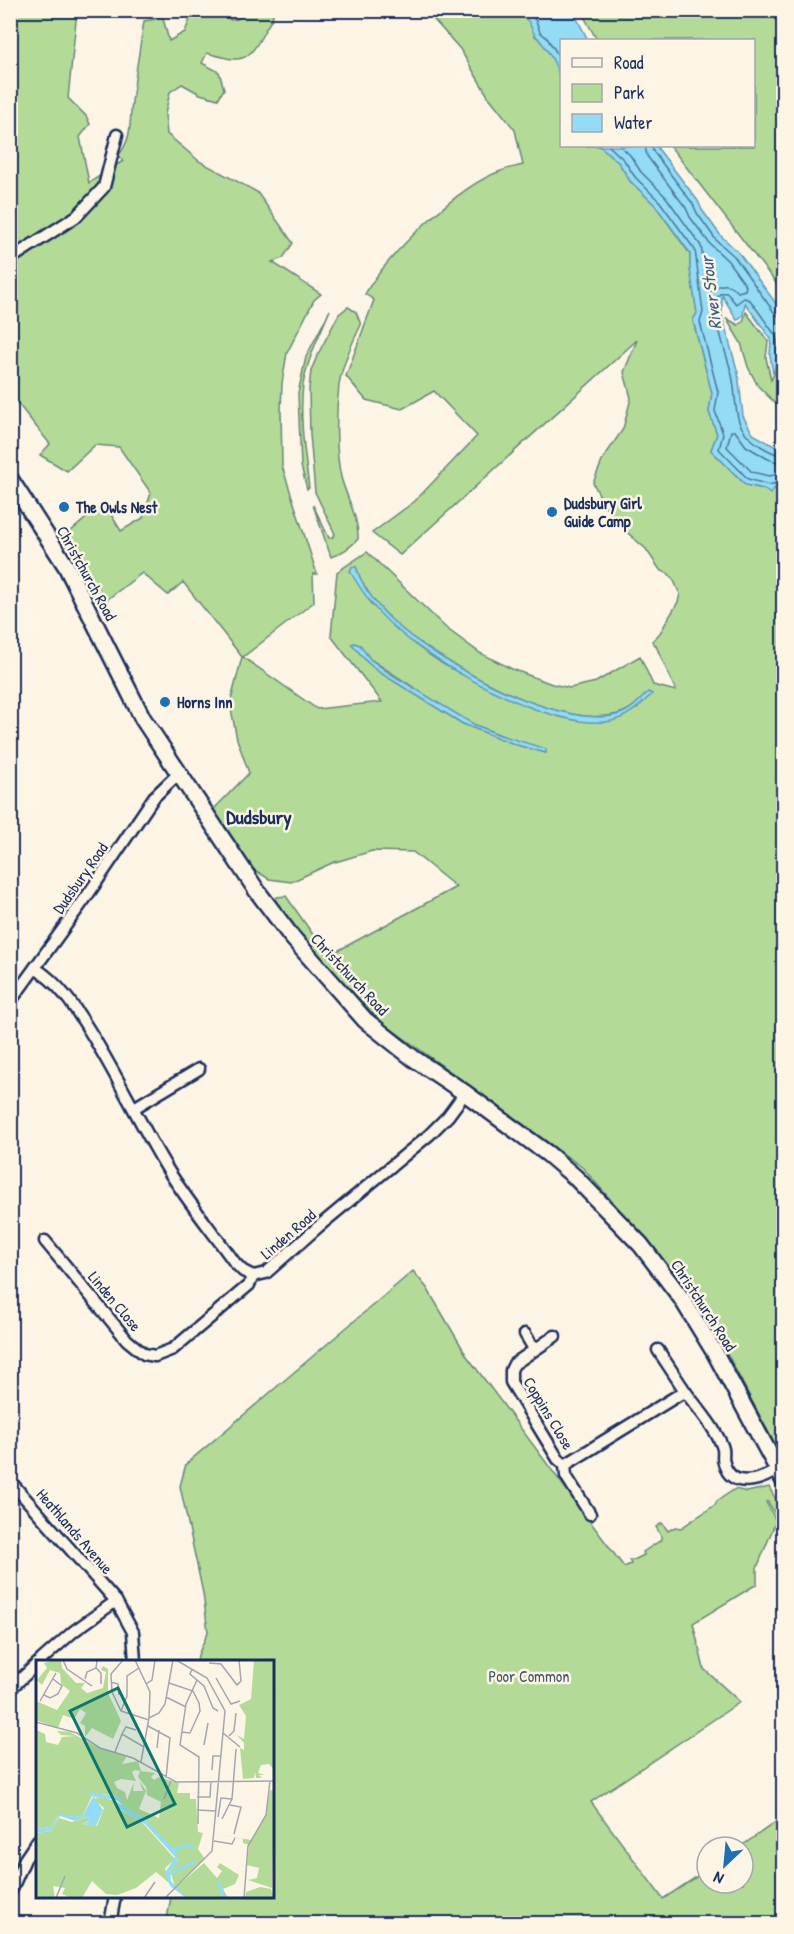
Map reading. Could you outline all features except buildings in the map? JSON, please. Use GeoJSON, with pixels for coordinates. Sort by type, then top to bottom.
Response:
{"type":"FeatureCollection","features":[{"type":"Feature","properties":{"kind":"main road","name":"Christchurch Road"},"geometry":{"type":"LineString","coordinates":[[10,479],[66,566],[143,719],[256,891],[291,936],[365,1020],[413,1058],[557,1161],[641,1245],[682,1299],[699,1326],[780,1476]]}},
{"type":"Feature","properties":{"kind":"street"},"geometry":{"type":"LineString","coordinates":[[10,259],[77,216],[104,187],[117,135]]}},
{"type":"Feature","properties":{"kind":"street","name":"Dudsbury Road"},"geometry":{"type":"LineString","coordinates":[[10,1002],[87,896],[154,796],[177,774]]}},
{"type":"Feature","properties":{"kind":"street","name":"Linden Road"},"geometry":{"type":"LineString","coordinates":[[35,968],[60,988],[77,1011],[176,1183],[235,1263],[243,1271],[253,1276],[266,1273],[422,1142],[440,1125],[465,1093]]}},
{"type":"Feature","properties":{"kind":"street"},"geometry":{"type":"LineString","coordinates":[[134,1108],[199,1069]]}},
{"type":"Feature","properties":{"kind":"street","name":"Linden Close"},"geometry":{"type":"LineString","coordinates":[[45,1241],[127,1340],[144,1354],[154,1356],[173,1349],[249,1285],[253,1276]]}},
{"type":"Feature","properties":{"kind":"street","name":"Coppins Close"},"geometry":{"type":"LineString","coordinates":[[525,1334],[534,1349]]}},
{"type":"Feature","properties":{"kind":"street","name":"Coppins Close"},"geometry":{"type":"LineString","coordinates":[[555,1336],[514,1364],[511,1370],[511,1382],[558,1459],[565,1465],[566,1476],[590,1514]]}},
{"type":"Feature","properties":{"kind":"street"},"geometry":{"type":"LineString","coordinates":[[658,1350],[714,1431],[723,1450],[723,1460],[727,1471],[735,1478],[747,1482],[780,1476]]}},
{"type":"Feature","properties":{"kind":"street","name":"Coppins Close"},"geometry":{"type":"LineString","coordinates":[[565,1465],[685,1391]]}},
{"type":"Feature","properties":{"kind":"street","name":"Heathlands Avenue"},"geometry":{"type":"LineString","coordinates":[[10,1481],[116,1601],[133,1632],[135,1660]]}},
{"type":"Feature","properties":{"kind":"street"},"geometry":{"type":"LineString","coordinates":[[41,1660],[74,1631],[116,1601]]}},
{"type":"Feature","properties":{"kind":"street"},"geometry":{"type":"LineString","coordinates":[[10,1689],[36,1665]]}},
{"type":"Feature","properties":{"kind":"street"},"geometry":{"type":"LineString","coordinates":[[10,1893],[25,1859],[36,1843]]}},
{"type":"Feature","properties":{"kind":"street"},"geometry":{"type":"LineString","coordinates":[[110,1923],[115,1898]]}},
{"type":"Feature","properties":{"kind":"green space"},"geometry":{"type":"Polygon","coordinates":[[[10,11],[77,11],[68,98],[86,116],[90,124],[80,137],[89,183],[123,161],[118,156],[126,143],[130,130],[133,92],[144,21],[156,19],[162,14],[169,41],[185,32],[193,11],[229,11],[230,20],[237,19],[245,11],[273,11],[273,17],[258,43],[247,56],[235,59],[207,53],[202,63],[219,72],[224,89],[218,99],[200,94],[182,84],[170,92],[165,114],[167,134],[199,161],[257,192],[293,243],[283,258],[272,262],[321,294],[314,300],[287,353],[282,383],[281,411],[282,466],[317,574],[313,574],[314,602],[243,657],[317,709],[382,702],[331,636],[337,572],[367,552],[446,628],[480,653],[512,669],[552,684],[570,688],[596,682],[640,656],[653,685],[676,691],[652,641],[660,633],[678,602],[680,594],[669,574],[660,570],[646,549],[621,527],[604,504],[593,483],[603,459],[623,429],[631,398],[624,372],[637,340],[400,555],[372,533],[415,501],[477,436],[434,391],[402,409],[366,400],[346,376],[374,300],[365,294],[375,278],[406,242],[445,206],[484,179],[523,165],[515,130],[488,96],[460,49],[426,11],[513,11],[515,15],[526,17],[532,25],[535,36],[542,41],[558,68],[560,147],[601,147],[619,163],[630,181],[655,205],[690,254],[697,313],[693,321],[712,393],[709,412],[717,434],[711,450],[746,485],[764,489],[783,486],[783,1460],[700,1302],[583,1168],[379,1020],[325,964],[274,904],[277,897],[286,896],[328,956],[456,887],[413,852],[372,851],[332,863],[291,882],[269,879],[245,864],[232,839],[211,812],[249,773],[237,739],[230,704],[242,657],[183,582],[168,595],[142,573],[100,605],[63,538],[104,503],[121,531],[143,518],[151,493],[119,447],[95,445],[67,471],[40,455],[50,444],[11,395],[10,11]],[[352,567],[371,604],[418,647],[475,681],[533,708],[561,717],[605,722],[638,708],[639,701],[617,714],[588,716],[553,709],[516,696],[480,679],[446,660],[398,626],[373,599],[356,567],[352,567]],[[352,644],[379,672],[463,724],[517,745],[546,753],[473,724],[442,706],[370,659],[360,645],[352,644]]]}},
{"type":"Feature","properties":{"kind":"green space"},"geometry":{"type":"Polygon","coordinates":[[[581,11],[783,11],[783,292],[671,147],[755,147],[755,39],[596,39],[581,11]]]}},
{"type":"Feature","properties":{"kind":"green space"},"geometry":{"type":"Polygon","coordinates":[[[348,307],[356,312],[361,325],[340,377],[337,443],[341,477],[354,515],[358,539],[346,550],[331,557],[313,505],[329,538],[333,537],[335,534],[315,492],[309,389],[311,371],[317,356],[339,314],[348,307]]]}},
{"type":"Feature","properties":{"kind":"green space"},"geometry":{"type":"Polygon","coordinates":[[[330,310],[311,357],[303,385],[302,424],[309,488],[307,489],[301,466],[298,393],[306,357],[330,310]]]}},
{"type":"Feature","properties":{"kind":"green space"},"geometry":{"type":"Polygon","coordinates":[[[746,312],[768,341],[766,358],[771,380],[780,362],[783,366],[783,411],[758,386],[748,367],[741,343],[726,318],[738,325],[743,321],[746,312]]]}},
{"type":"Feature","properties":{"kind":"green space","name":"Poor Common"},"geometry":{"type":"Polygon","coordinates":[[[413,1271],[427,1288],[467,1356],[624,1567],[631,1564],[629,1560],[644,1555],[643,1552],[661,1540],[656,1527],[662,1523],[668,1531],[675,1527],[681,1528],[735,1489],[747,1492],[769,1487],[783,1512],[783,1527],[766,1502],[776,1521],[757,1568],[757,1584],[693,1623],[704,1669],[740,1702],[591,1802],[663,1899],[695,1878],[695,1895],[755,1895],[755,1837],[783,1817],[783,1923],[232,1924],[227,1920],[219,1921],[220,1923],[166,1924],[171,1898],[274,1898],[274,1660],[197,1660],[208,1632],[203,1593],[180,1486],[186,1464],[413,1271]]]}},
{"type":"Feature","properties":{"kind":"water"},"geometry":{"type":"Polygon","coordinates":[[[513,11],[573,11],[587,39],[560,39],[560,81],[552,59],[528,21],[515,15],[513,11]]]}},
{"type":"Feature","properties":{"kind":"water","name":"River Stour"},"geometry":{"type":"Polygon","coordinates":[[[601,147],[657,147],[698,201],[721,236],[738,252],[783,313],[783,360],[779,354],[773,374],[770,355],[771,339],[745,303],[743,315],[737,320],[722,295],[722,316],[738,373],[743,416],[753,434],[783,451],[783,486],[775,488],[770,494],[764,489],[746,485],[711,450],[717,434],[709,412],[712,393],[693,320],[697,313],[690,269],[690,253],[655,205],[630,181],[619,163],[601,147]]]}},
{"type":"Feature","properties":{"kind":"water"},"geometry":{"type":"Polygon","coordinates":[[[352,567],[356,567],[364,584],[382,610],[401,628],[427,648],[493,686],[563,712],[594,717],[620,714],[632,708],[648,692],[652,694],[625,716],[605,722],[581,721],[524,705],[465,676],[414,643],[388,622],[376,608],[350,571],[352,567]]]}},
{"type":"Feature","properties":{"kind":"water"},"geometry":{"type":"Polygon","coordinates":[[[352,644],[360,645],[370,659],[389,673],[473,724],[546,749],[546,753],[517,745],[463,724],[379,672],[367,662],[352,644]]]}},
{"type":"Feature","properties":{"kind":"place","name":"The Owls Nest"},"geometry":{"type":"Point","coordinates":[64,507]}},
{"type":"Feature","properties":{"kind":"place","name":"Dudsbury Girl Guide Camp"},"geometry":{"type":"Point","coordinates":[552,512]}},
{"type":"Feature","properties":{"kind":"place","name":"Horns Inn"},"geometry":{"type":"Point","coordinates":[165,702]}},
{"type":"Feature","properties":{"kind":"district","name":"Dudsbury"},"geometry":{"type":"Point","coordinates":[259,817]}}]}
